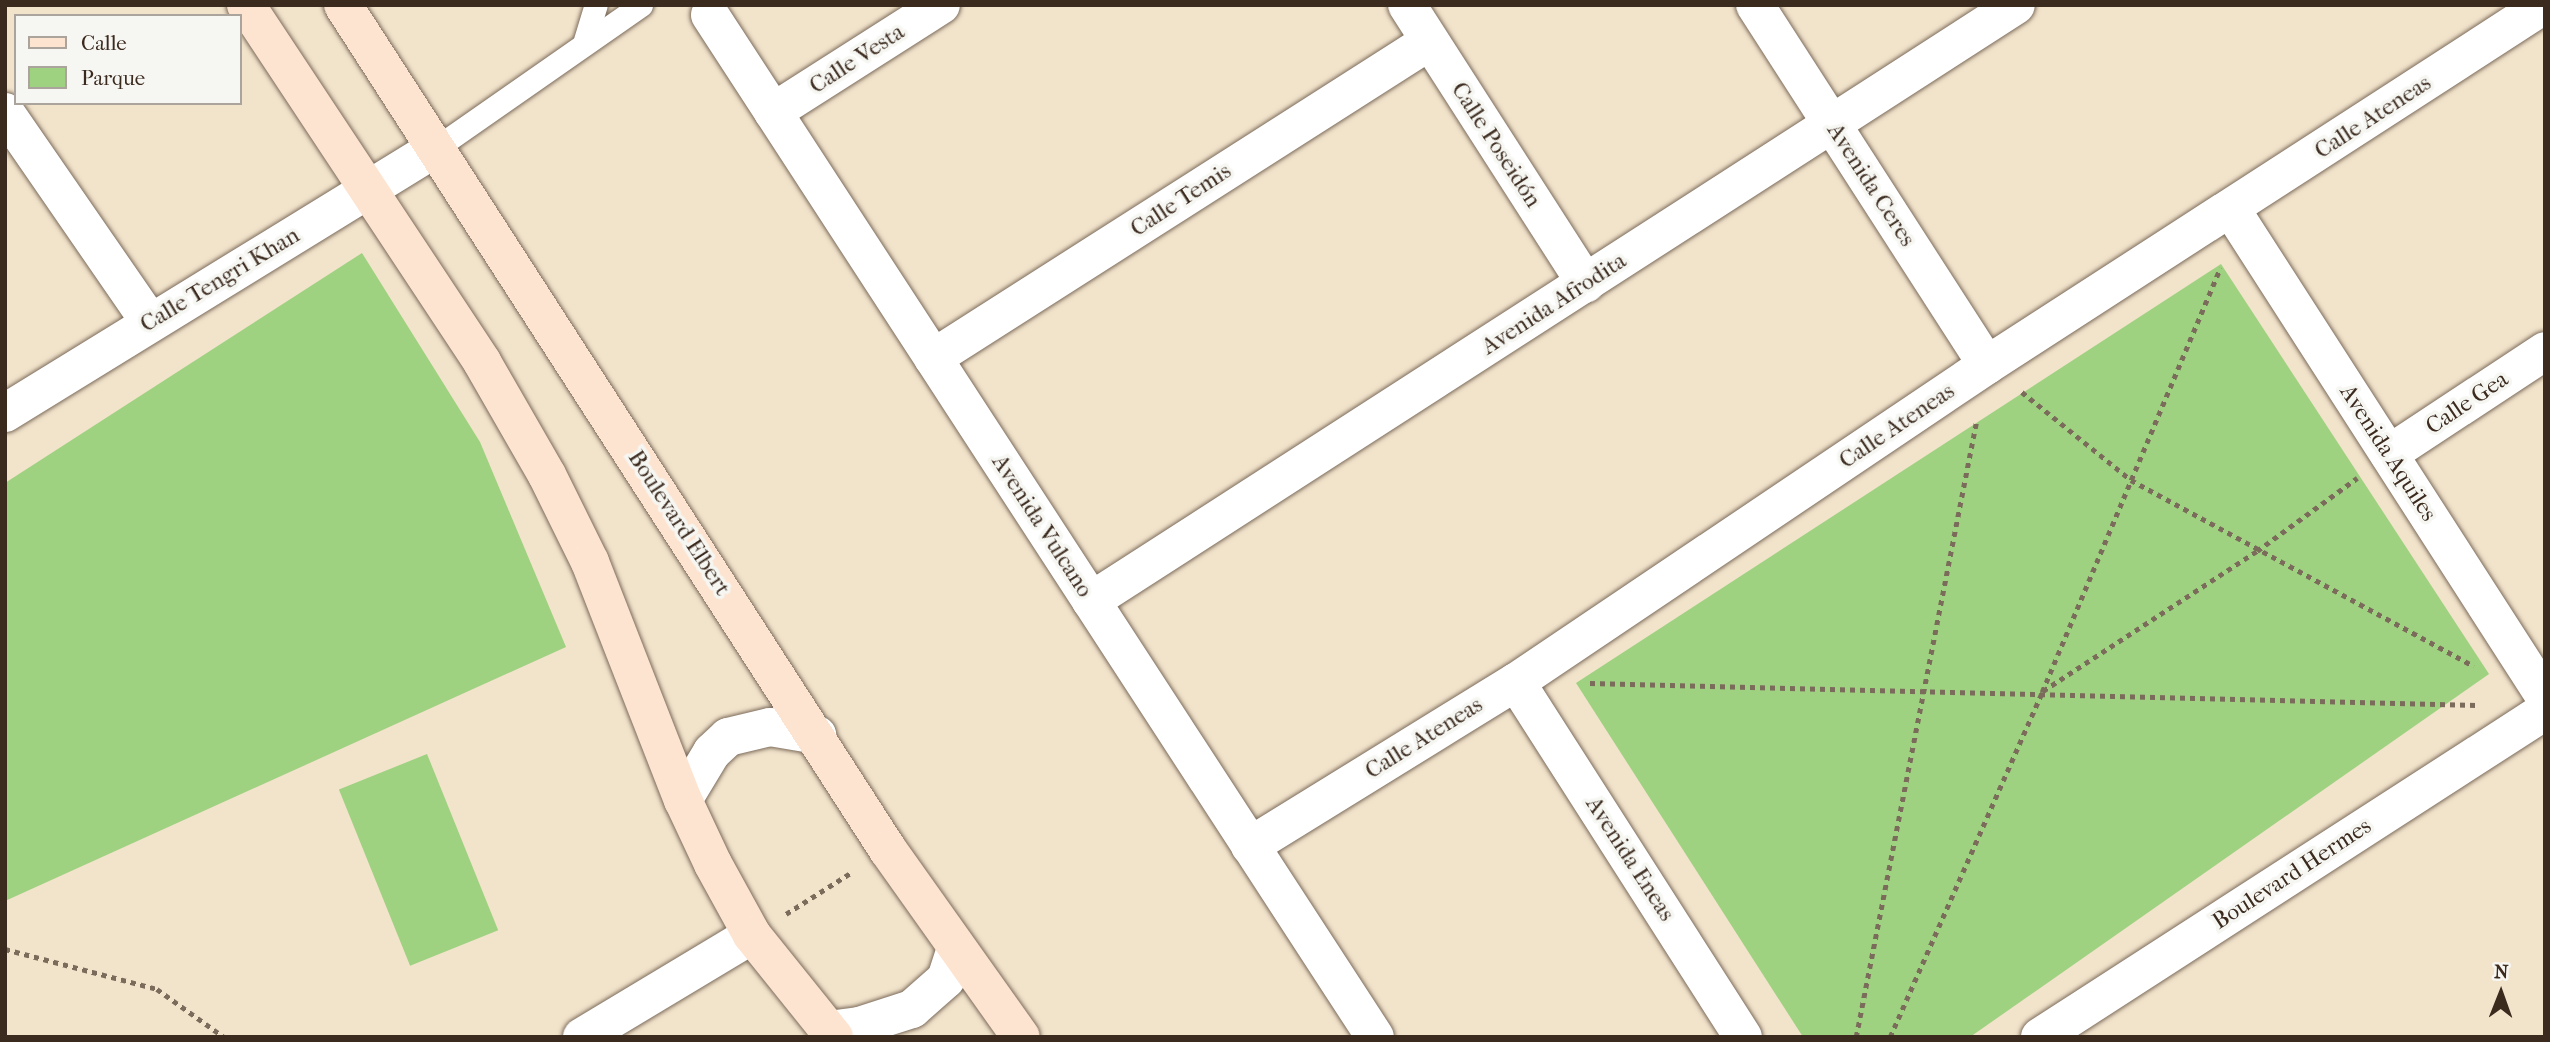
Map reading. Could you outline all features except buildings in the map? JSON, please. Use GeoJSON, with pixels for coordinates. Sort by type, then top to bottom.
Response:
{"type":"FeatureCollection","features":[{"type":"Feature","properties":{"kind":"street"},"geometry":{"type":"LineString","coordinates":[[246,5],[482,362],[547,475],[590,562],[683,800],[752,935],[831,1033],[912,1009],[946,979],[956,949]]}},
{"type":"Feature","properties":{"kind":"street","name":"Boulevard Elbert"},"geometry":{"type":"LineString","coordinates":[[342,5],[817,735],[888,850],[1021,1037]]}},
{"type":"Feature","properties":{"kind":"street","name":"Calle Vesta"},"geometry":{"type":"LineString","coordinates":[[773,112],[941,5]]}},
{"type":"Feature","properties":{"kind":"street","name":"Calle Poseidón"},"geometry":{"type":"LineString","coordinates":[[1406,5],[1586,284]]}},
{"type":"Feature","properties":{"kind":"street","name":"Avenida Ceres"},"geometry":{"type":"LineString","coordinates":[[1755,5],[1987,365]]}},
{"type":"Feature","properties":{"kind":"street","name":"Avenida Afrodita"},"geometry":{"type":"LineString","coordinates":[[1091,601],[2016,5]]}},
{"type":"Feature","properties":{"kind":"street","name":"Calle Ateneas"},"geometry":{"type":"LineString","coordinates":[[1250,846],[1516,682],[1987,365],[2544,5]]}},
{"type":"Feature","properties":{"kind":"street","name":"Avenida Vulcano"},"geometry":{"type":"LineString","coordinates":[[710,15],[1374,1037]]}},
{"type":"Feature","properties":{"kind":"street","name":"Calle Temis"},"geometry":{"type":"LineString","coordinates":[[933,358],[1430,41]]}},
{"type":"Feature","properties":{"kind":"street"},"geometry":{"type":"LineString","coordinates":[[5,112],[150,322]]}},
{"type":"Feature","properties":{"kind":"street","name":"Calle Tengri Khan"},"geometry":{"type":"LineString","coordinates":[[5,413],[436,148]]}},
{"type":"Feature","properties":{"kind":"street","name":"Avenida Aquiles"},"geometry":{"type":"LineString","coordinates":[[2231,209],[2545,697]]}},
{"type":"Feature","properties":{"kind":"street","name":"Calle Gea"},"geometry":{"type":"LineString","coordinates":[[2389,454],[2545,351]]}},
{"type":"Feature","properties":{"kind":"street","name":"Avenida Eneas"},"geometry":{"type":"LineString","coordinates":[[1516,682],[1744,1037]]}},
{"type":"Feature","properties":{"kind":"street","name":"Boulevard Hermes"},"geometry":{"type":"LineString","coordinates":[[2040,1037],[2545,711]]}},
{"type":"Feature","properties":{"kind":"street"},"geometry":{"type":"LineString","coordinates":[[683,800],[696,773],[728,737],[770,727],[817,735]]}},
{"type":"Feature","properties":{"kind":"street"},"geometry":{"type":"LineString","coordinates":[[582,1037],[752,935]]}},
{"type":"Feature","properties":{"kind":"lane"},"geometry":{"type":"LineString","coordinates":[[585,40],[596,5]]}},
{"type":"Feature","properties":{"kind":"lane"},"geometry":{"type":"LineString","coordinates":[[436,148],[585,40],[641,5]]}},
{"type":"Feature","properties":{"kind":"path"},"geometry":{"type":"LineString","coordinates":[[1890,1037],[2042,692],[2221,264],[2231,209]]}},
{"type":"Feature","properties":{"kind":"path"},"geometry":{"type":"LineString","coordinates":[[1856,1037],[1987,365],[2132,480],[2256,551],[2485,671]]}},
{"type":"Feature","properties":{"kind":"path"},"geometry":{"type":"LineString","coordinates":[[2042,692],[2256,551],[2389,454]]}},
{"type":"Feature","properties":{"kind":"path"},"geometry":{"type":"LineString","coordinates":[[1516,682],[1922,689],[2489,705]]}},
{"type":"Feature","properties":{"kind":"path"},"geometry":{"type":"LineString","coordinates":[[752,935],[888,850]]}},
{"type":"Feature","properties":{"kind":"path"},"geometry":{"type":"LineString","coordinates":[[5,949],[157,989],[224,1037]]}},
{"type":"Feature","properties":{"kind":"green space"},"geometry":{"type":"Polygon","coordinates":[[[362,253],[480,442],[566,647],[5,901],[5,483],[362,253]]]}},
{"type":"Feature","properties":{"kind":"green space"},"geometry":{"type":"Polygon","coordinates":[[[2221,264],[2489,674],[1970,1037],[1803,1037],[1576,683],[2221,264]]]}},
{"type":"Feature","properties":{"kind":"green space"},"geometry":{"type":"Polygon","coordinates":[[[427,754],[498,930],[410,966],[339,790],[427,754]]]}}]}
